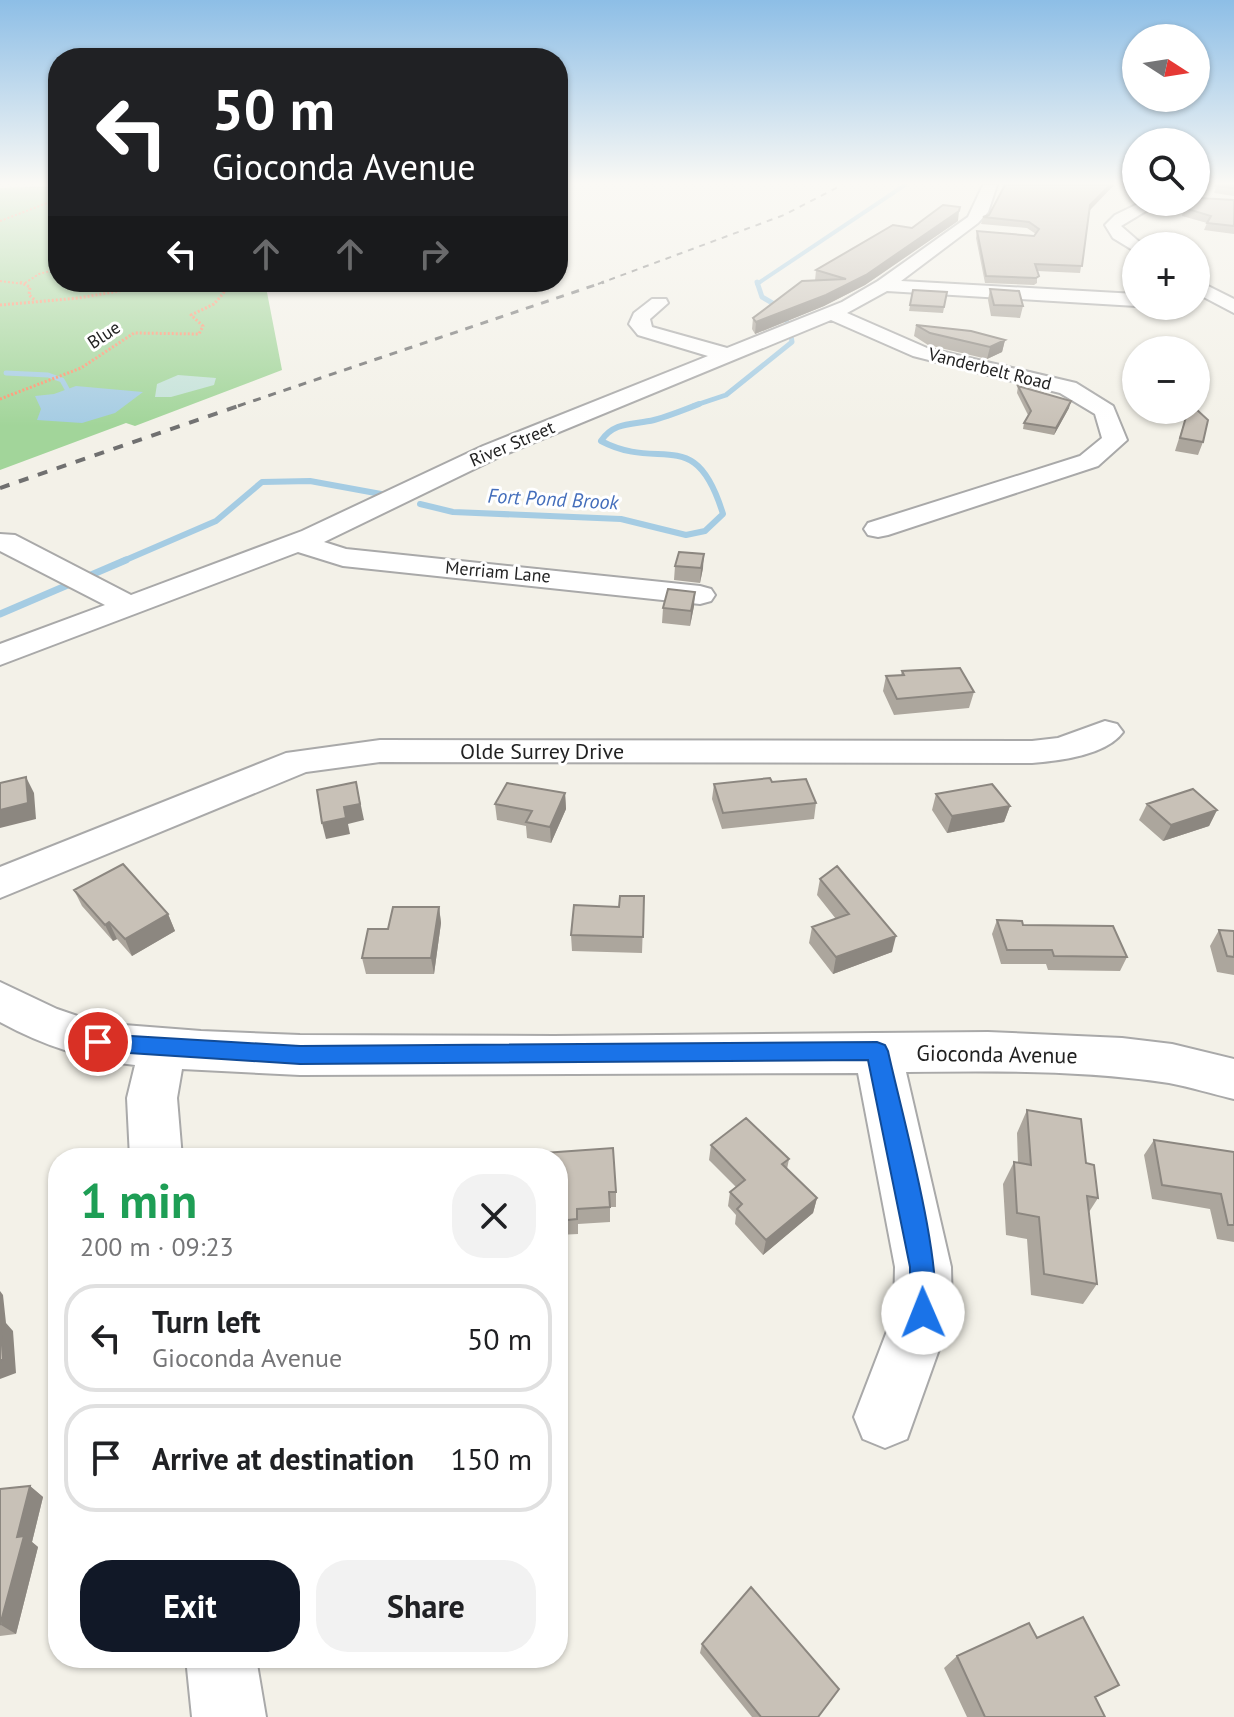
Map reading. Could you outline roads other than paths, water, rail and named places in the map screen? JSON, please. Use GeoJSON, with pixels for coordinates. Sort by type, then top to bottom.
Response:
{"type":"FeatureCollection","features":[{"type":"Feature","properties":{"kind":"street","name":"River Street"},"geometry":{"type":"LineString","coordinates":[[0,655],[353,520],[492,451],[830,313],[884,285],[911,265]]}},
{"type":"Feature","properties":{"kind":"street"},"geometry":{"type":"LineString","coordinates":[[884,285],[1122,299]]}},
{"type":"Feature","properties":{"kind":"street"},"geometry":{"type":"LineString","coordinates":[[1210,293],[1231,305]]}},
{"type":"Feature","properties":{"kind":"street"},"geometry":{"type":"LineString","coordinates":[[659,303],[641,317],[639,324],[645,331],[725,354]]}},
{"type":"Feature","properties":{"kind":"street"},"geometry":{"type":"LineString","coordinates":[[1210,304],[1231,305]]}},
{"type":"Feature","properties":{"kind":"street","name":"Vanderbelt Road"},"geometry":{"type":"LineString","coordinates":[[830,313],[920,352],[1068,388],[1105,411],[1115,440],[1089,461],[878,529]]}},
{"type":"Feature","properties":{"kind":"street"},"geometry":{"type":"LineString","coordinates":[[0,543],[5,541],[49,561],[130,606]]}},
{"type":"Feature","properties":{"kind":"street","name":"Merriam Lane"},"geometry":{"type":"LineString","coordinates":[[298,543],[343,557],[700,595]]}},
{"type":"Feature","properties":{"kind":"street","name":"Olde Surrey Drive"},"geometry":{"type":"LineString","coordinates":[[0,883],[274,770],[326,755],[380,751],[1032,752],[1064,749],[1105,732]]}},
{"type":"Feature","properties":{"kind":"street","name":"Gioconda Avenue"},"geometry":{"type":"LineString","coordinates":[[0,1000],[41,1022],[98,1042],[162,1048],[300,1055],[877,1051],[1071,1054],[1172,1064],[1234,1079]]}},
{"type":"Feature","properties":{"kind":"street"},"geometry":{"type":"LineString","coordinates":[[155,1148],[152,1098],[162,1048]]}},
{"type":"Feature","properties":{"kind":"street"},"geometry":{"type":"LineString","coordinates":[[877,1051],[923,1267],[923,1313],[885,1417]]}},
{"type":"Feature","properties":{"kind":"street"},"geometry":{"type":"LineString","coordinates":[[222,1668],[229,1717]]}},
{"type":"Feature","properties":{"kind":"waterway","name":"Fort Pond Brook"},"geometry":{"type":"LineString","coordinates":[[758,284],[785,265]]}},
{"type":"Feature","properties":{"kind":"waterway","name":"Fort Pond Brook"},"geometry":{"type":"LineString","coordinates":[[758,284],[762,297],[781,308],[787,322]]}},
{"type":"Feature","properties":{"kind":"waterway","name":"Fort Pond Brook"},"geometry":{"type":"LineString","coordinates":[[699,404],[726,395],[792,342],[791,336]]}},
{"type":"Feature","properties":{"kind":"waterway"},"geometry":{"type":"LineString","coordinates":[[6,373],[48,375],[62,380],[67,389]]}},
{"type":"Feature","properties":{"kind":"waterway","name":"Fort Pond Brook"},"geometry":{"type":"LineString","coordinates":[[420,504],[453,512],[621,519],[686,535],[705,531],[723,514],[712,486],[701,469],[688,459],[674,455],[623,450],[601,441],[618,427],[647,422],[699,404]]}},
{"type":"Feature","properties":{"kind":"waterway","name":"Fort Pond Brook"},"geometry":{"type":"LineString","coordinates":[[693,406],[699,404]]}},
{"type":"Feature","properties":{"kind":"waterway","name":"Fort Pond Brook"},"geometry":{"type":"LineString","coordinates":[[121,562],[216,521],[262,482],[310,481],[381,494]]}},
{"type":"Feature","properties":{"kind":"waterway","name":"Fort Pond Brook"},"geometry":{"type":"LineString","coordinates":[[0,614],[126,560]]}},
{"type":"Feature","properties":{"kind":"railway"},"geometry":{"type":"LineString","coordinates":[[598,284],[649,265]]}},
{"type":"Feature","properties":{"kind":"railway"},"geometry":{"type":"LineString","coordinates":[[238,406],[604,282]]}},
{"type":"Feature","properties":{"kind":"railway"},"geometry":{"type":"LineString","coordinates":[[0,488],[244,404]]}}]}
